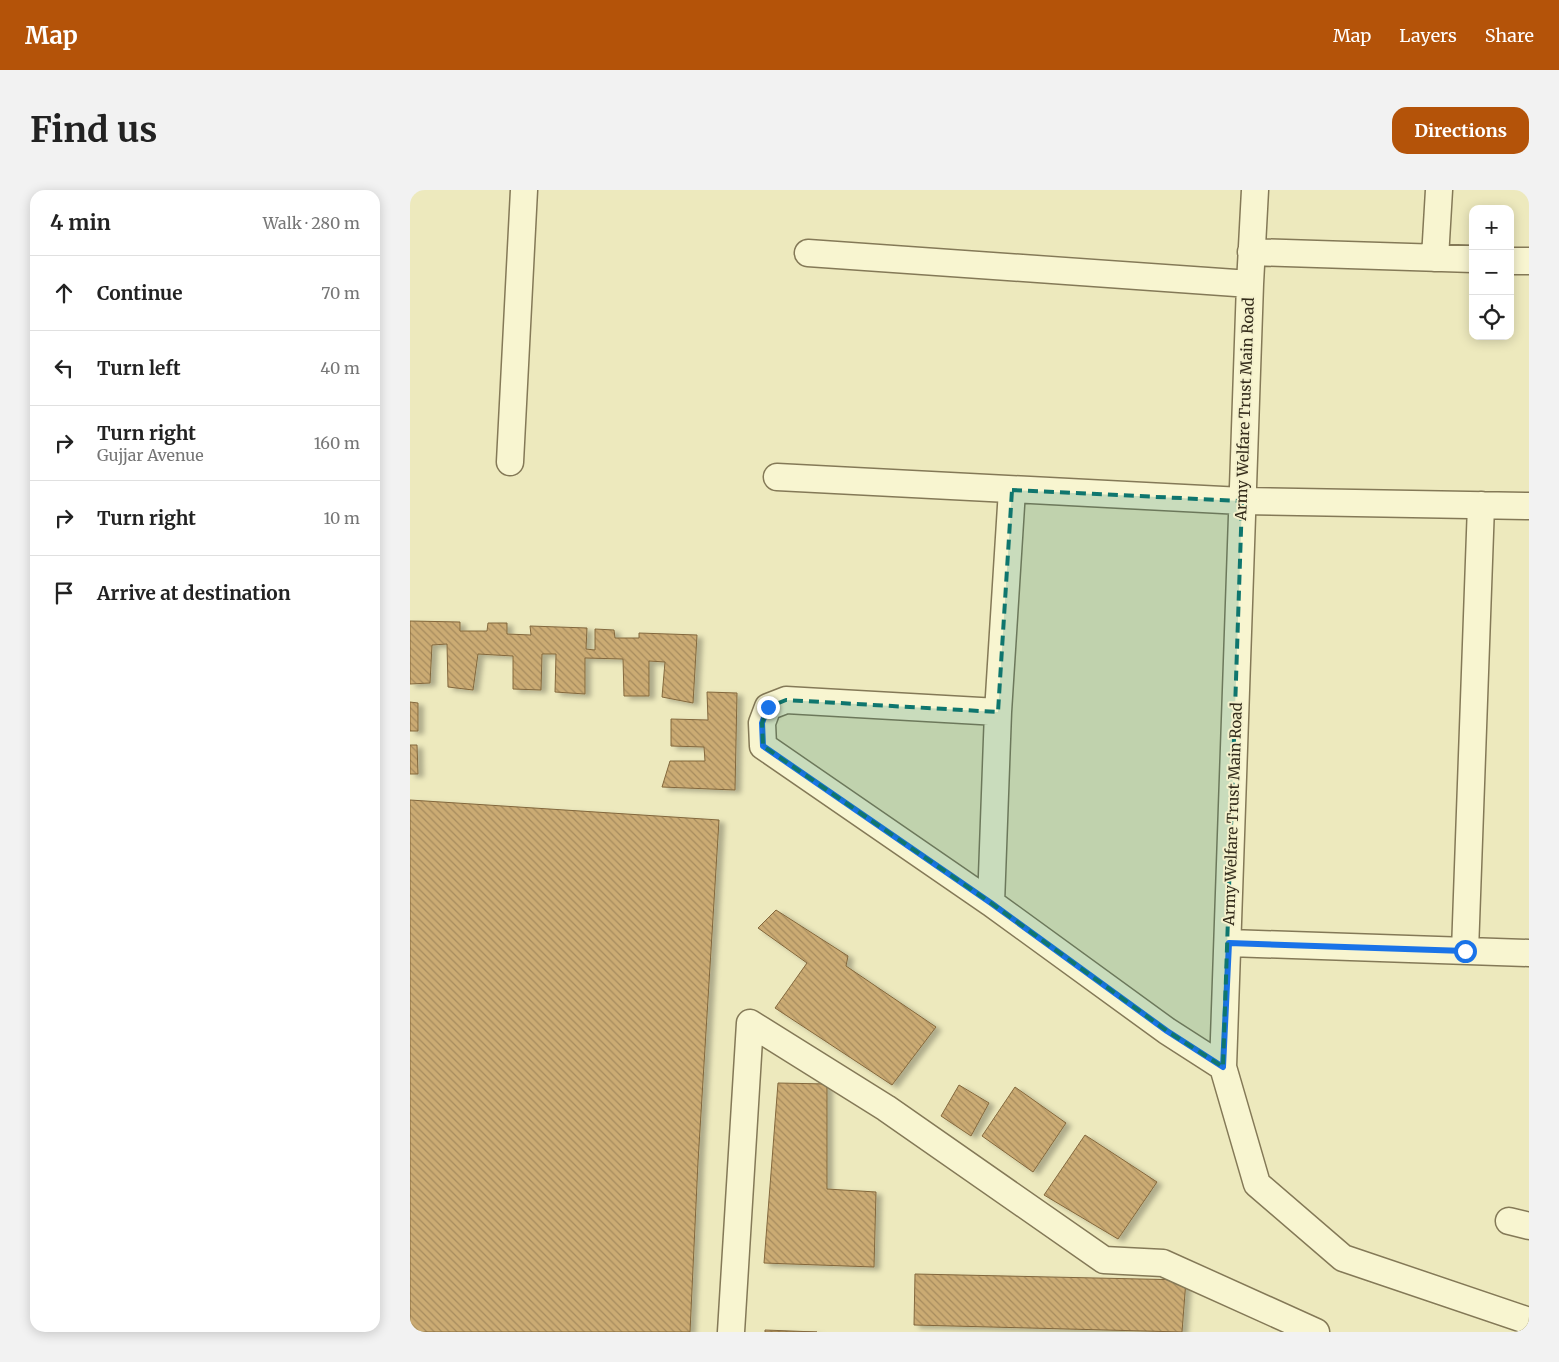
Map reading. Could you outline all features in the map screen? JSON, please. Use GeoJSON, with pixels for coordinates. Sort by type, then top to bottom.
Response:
{"type":"FeatureCollection","features":[{"type":"Feature","properties":{"kind":"street"},"geometry":{"type":"LineString","coordinates":[[510,462],[524,190]]}},
{"type":"Feature","properties":{"kind":"street","name":"Army Welfare Trust Main Road"},"geometry":{"type":"LineString","coordinates":[[1255,190],[1251,252],[1229,943],[1223,1067],[1258,1184],[1343,1258],[1529,1321]]}},
{"type":"Feature","properties":{"kind":"street"},"geometry":{"type":"LineString","coordinates":[[1435,258],[1439,190]]}},
{"type":"Feature","properties":{"kind":"street"},"geometry":{"type":"LineString","coordinates":[[1251,252],[1469,260]]}},
{"type":"Feature","properties":{"kind":"street"},"geometry":{"type":"LineString","coordinates":[[808,253],[1250,284]]}},
{"type":"Feature","properties":{"kind":"street"},"geometry":{"type":"LineString","coordinates":[[1514,261],[1529,262]]}},
{"type":"Feature","properties":{"kind":"street"},"geometry":{"type":"LineString","coordinates":[[777,477],[1242,501],[1529,506]]}},
{"type":"Feature","properties":{"kind":"street"},"geometry":{"type":"LineString","coordinates":[[991,903],[998,712],[1012,490]]}},
{"type":"Feature","properties":{"kind":"street"},"geometry":{"type":"LineString","coordinates":[[1465,951],[1481,505]]}},
{"type":"Feature","properties":{"kind":"street"},"geometry":{"type":"LineString","coordinates":[[998,712],[786,700],[768,707],[762,723],[763,746],[991,903],[1167,1031],[1223,1067]]}},
{"type":"Feature","properties":{"kind":"street"},"geometry":{"type":"LineString","coordinates":[[1229,943],[1529,953]]}},
{"type":"Feature","properties":{"kind":"street"},"geometry":{"type":"LineString","coordinates":[[731,1332],[750,1023],[886,1108],[1104,1260],[1163,1263],[1316,1332]]}},
{"type":"Feature","properties":{"kind":"highlighted area"},"geometry":{"type":"Polygon","coordinates":[[[1012,490],[1242,501],[1223,1067],[1167,1031],[991,903],[763,746],[762,723],[768,707],[786,700],[998,712],[1012,490]]]}},
{"type":"Feature","properties":{"kind":"building"},"geometry":{"type":"Polygon","coordinates":[[[410,621],[460,622],[460,631],[487,631],[488,623],[507,623],[507,634],[531,635],[530,626],[587,628],[586,649],[595,650],[595,629],[614,630],[615,638],[639,638],[639,633],[697,635],[693,703],[662,697],[665,662],[649,661],[649,696],[624,696],[623,659],[585,658],[585,694],[555,692],[556,654],[542,654],[541,690],[513,689],[513,656],[478,654],[473,690],[448,687],[447,644],[432,645],[430,683],[410,684],[410,621]]]}},
{"type":"Feature","properties":{"kind":"building"},"geometry":{"type":"Polygon","coordinates":[[[707,692],[737,693],[735,790],[662,787],[670,761],[705,761],[704,747],[671,746],[671,719],[708,720],[707,692]]]}},
{"type":"Feature","properties":{"kind":"building"},"geometry":{"type":"Polygon","coordinates":[[[410,702],[418,703],[418,731],[410,731],[410,702]]]}},
{"type":"Feature","properties":{"kind":"building"},"geometry":{"type":"Polygon","coordinates":[[[410,745],[417,745],[418,774],[410,774],[410,745]]]}},
{"type":"Feature","properties":{"kind":"building"},"geometry":{"type":"Polygon","coordinates":[[[410,800],[719,820],[698,1162],[690,1332],[410,1332],[410,800]]]}},
{"type":"Feature","properties":{"kind":"building"},"geometry":{"type":"Polygon","coordinates":[[[776,910],[848,956],[846,966],[936,1027],[892,1085],[775,1008],[807,963],[758,928],[776,910]]]}},
{"type":"Feature","properties":{"kind":"building"},"geometry":{"type":"Polygon","coordinates":[[[778,1083],[827,1084],[827,1189],[876,1192],[874,1267],[764,1263],[778,1083]]]}},
{"type":"Feature","properties":{"kind":"building"},"geometry":{"type":"Polygon","coordinates":[[[959,1085],[989,1103],[971,1136],[941,1116],[959,1085]]]}},
{"type":"Feature","properties":{"kind":"building"},"geometry":{"type":"Polygon","coordinates":[[[1015,1087],[1066,1123],[1033,1172],[982,1136],[1015,1087]]]}},
{"type":"Feature","properties":{"kind":"building"},"geometry":{"type":"Polygon","coordinates":[[[1085,1135],[1157,1182],[1118,1239],[1044,1195],[1085,1135]]]}},
{"type":"Feature","properties":{"kind":"building"},"geometry":{"type":"Polygon","coordinates":[[[915,1274],[1186,1280],[1182,1332],[914,1325],[915,1274]]]}},
{"type":"Feature","properties":{"kind":"building"},"geometry":{"type":"Polygon","coordinates":[[[765,1330],[817,1332],[765,1332],[765,1330]]]}},
{"type":"Feature","properties":{"kind":"route"},"geometry":{"type":"LineString","coordinates":[[768,707],[762,723],[763,746],[991,903],[1167,1031],[1223,1067],[1229,943],[1465,951]]}}]}
